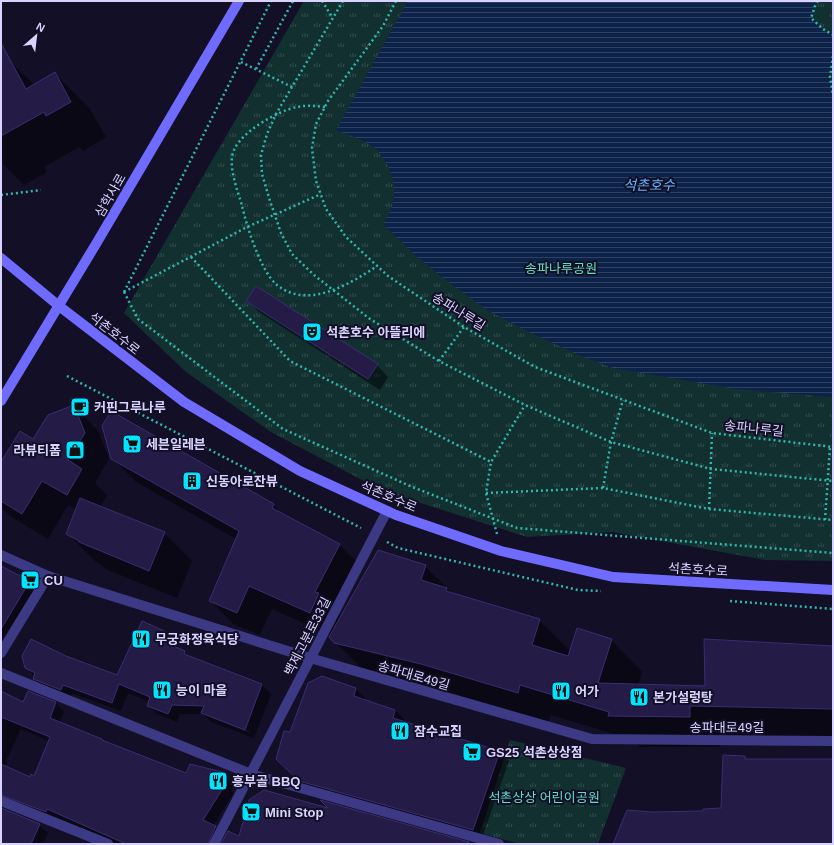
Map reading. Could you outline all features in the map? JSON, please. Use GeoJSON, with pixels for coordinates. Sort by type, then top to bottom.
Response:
{"type":"FeatureCollection","features":[{"type":"Feature","properties":{"kind":"street","name":"삼학사로"},"geometry":{"type":"LineString","coordinates":[[1,401],[59,306],[239,1]]}},
{"type":"Feature","properties":{"kind":"street","name":"석촌호수로"},"geometry":{"type":"LineString","coordinates":[[1,258],[59,306],[184,402],[300,471],[387,511],[501,551],[613,577],[833,590]]}},
{"type":"Feature","properties":{"kind":"street","name":"백제고분로33길"},"geometry":{"type":"LineString","coordinates":[[214,844],[387,511]]}},
{"type":"Feature","properties":{"kind":"street","name":"송파대로49길"},"geometry":{"type":"LineString","coordinates":[[1,555],[48,576],[310,658],[592,739],[833,741]]}},
{"type":"Feature","properties":{"kind":"street"},"geometry":{"type":"LineString","coordinates":[[1,653],[48,576]]}},
{"type":"Feature","properties":{"kind":"street"},"geometry":{"type":"LineString","coordinates":[[1,673],[251,774],[474,841],[499,844]]}},
{"type":"Feature","properties":{"kind":"street"},"geometry":{"type":"LineString","coordinates":[[1,801],[108,844]]}},
{"type":"Feature","properties":{"kind":"path"},"geometry":{"type":"LineString","coordinates":[[124,292],[271,1]]}},
{"type":"Feature","properties":{"kind":"path"},"geometry":{"type":"LineString","coordinates":[[256,70],[293,1]]}},
{"type":"Feature","properties":{"kind":"path"},"geometry":{"type":"LineString","coordinates":[[322,1],[332,17]]}},
{"type":"Feature","properties":{"kind":"path"},"geometry":{"type":"LineString","coordinates":[[343,1],[332,17],[276,114],[267,134],[261,155],[262,174],[281,233],[292,254],[334,291],[370,319],[439,361],[525,405],[611,442],[710,469],[833,481]]}},
{"type":"Feature","properties":{"kind":"path","name":"송파나루길"},"geometry":{"type":"LineString","coordinates":[[396,1],[383,26],[325,107],[316,124],[312,148],[316,181],[326,209],[346,237],[388,276],[464,327],[535,367],[712,434],[832,447]]}},
{"type":"Feature","properties":{"kind":"path"},"geometry":{"type":"LineString","coordinates":[[818,1],[812,18],[823,29],[833,35]]}},
{"type":"Feature","properties":{"kind":"path"},"geometry":{"type":"LineString","coordinates":[[833,56],[830,77],[833,95]]}},
{"type":"Feature","properties":{"kind":"path"},"geometry":{"type":"LineString","coordinates":[[241,62],[292,87]]}},
{"type":"Feature","properties":{"kind":"path"},"geometry":{"type":"LineString","coordinates":[[325,107],[297,107],[276,114],[261,123],[245,136],[234,150],[231,163],[247,228],[265,269],[277,285],[295,295],[312,295],[334,291],[361,277],[377,266]]}},
{"type":"Feature","properties":{"kind":"path"},"geometry":{"type":"LineString","coordinates":[[1,195],[12,195],[41,190]]}},
{"type":"Feature","properties":{"kind":"path"},"geometry":{"type":"LineString","coordinates":[[124,292],[247,228],[321,194]]}},
{"type":"Feature","properties":{"kind":"path"},"geometry":{"type":"LineString","coordinates":[[191,257],[290,361],[491,462]]}},
{"type":"Feature","properties":{"kind":"path"},"geometry":{"type":"LineString","coordinates":[[124,292],[138,319],[283,429],[410,486],[517,528],[833,553]]}},
{"type":"Feature","properties":{"kind":"path"},"geometry":{"type":"LineString","coordinates":[[439,361],[464,327]]}},
{"type":"Feature","properties":{"kind":"path"},"geometry":{"type":"LineString","coordinates":[[603,488],[611,442],[623,400]]}},
{"type":"Feature","properties":{"kind":"path"},"geometry":{"type":"LineString","coordinates":[[501,551],[486,493],[491,462],[525,405]]}},
{"type":"Feature","properties":{"kind":"path"},"geometry":{"type":"LineString","coordinates":[[709,509],[712,434]]}},
{"type":"Feature","properties":{"kind":"path"},"geometry":{"type":"LineString","coordinates":[[825,520],[832,447]]}},
{"type":"Feature","properties":{"kind":"path"},"geometry":{"type":"LineString","coordinates":[[486,493],[603,488],[709,509],[833,520]]}},
{"type":"Feature","properties":{"kind":"green space","name":"송파나루공원"},"geometry":{"type":"Polygon","coordinates":[[[304,1],[833,1],[833,561],[766,560],[612,532],[527,537],[383,491],[271,432],[186,372],[124,313],[304,1]]]}},
{"type":"Feature","properties":{"kind":"green space","name":"석촌상상 어린이공원"},"geometry":{"type":"Polygon","coordinates":[[[510,740],[626,768],[598,844],[520,844],[480,833],[510,740]]]}},
{"type":"Feature","properties":{"kind":"water","name":"석촌호수"},"geometry":{"type":"Polygon","coordinates":[[[408,1],[818,1],[812,18],[823,29],[833,35],[833,56],[830,77],[833,95],[833,397],[735,389],[613,368],[581,356],[527,331],[487,310],[416,256],[383,224],[391,209],[394,195],[393,181],[388,166],[380,154],[371,145],[336,130],[408,1]]]}},
{"type":"Feature","properties":{"kind":"building"},"geometry":{"type":"Polygon","coordinates":[[[1,43],[26,89],[55,72],[71,102],[46,116],[44,112],[1,136],[1,43]]]}},
{"type":"Feature","properties":{"kind":"building","name":"석촌호수 아뜰리에"},"geometry":{"type":"Polygon","coordinates":[[[256,286],[378,364],[368,379],[246,301],[256,286]]]}},
{"type":"Feature","properties":{"kind":"building"},"geometry":{"type":"Polygon","coordinates":[[[74,405],[85,433],[68,460],[82,469],[67,495],[42,481],[22,514],[1,501],[1,462],[20,431],[33,439],[48,415],[74,405]]]}},
{"type":"Feature","properties":{"kind":"building"},"geometry":{"type":"Polygon","coordinates":[[[111,411],[274,504],[272,508],[340,544],[315,592],[319,593],[310,613],[249,586],[237,613],[209,601],[239,531],[111,459],[102,426],[111,411]]]}},
{"type":"Feature","properties":{"kind":"building"},"geometry":{"type":"Polygon","coordinates":[[[80,498],[165,532],[149,571],[79,542],[66,534],[80,498]]]}},
{"type":"Feature","properties":{"kind":"building"},"geometry":{"type":"Polygon","coordinates":[[[378,550],[426,565],[421,580],[447,588],[446,591],[540,619],[532,645],[568,656],[577,628],[612,639],[598,683],[705,686],[704,639],[833,646],[833,709],[690,706],[690,717],[608,716],[609,712],[520,685],[518,693],[421,664],[334,643],[329,637],[378,550]]]}},
{"type":"Feature","properties":{"kind":"building"},"geometry":{"type":"Polygon","coordinates":[[[1,566],[30,581],[1,629],[1,566]]]}},
{"type":"Feature","properties":{"kind":"building"},"geometry":{"type":"Polygon","coordinates":[[[142,621],[171,634],[167,643],[185,651],[184,654],[262,684],[245,730],[201,713],[204,706],[172,705],[168,714],[147,706],[150,697],[119,684],[112,703],[63,685],[61,690],[33,679],[35,673],[25,668],[22,656],[31,639],[66,656],[117,675],[142,621]]]}},
{"type":"Feature","properties":{"kind":"building"},"geometry":{"type":"Polygon","coordinates":[[[322,676],[356,688],[354,696],[395,710],[393,718],[500,751],[473,830],[299,781],[276,759],[284,731],[290,732],[308,683],[322,676]]]}},
{"type":"Feature","properties":{"kind":"building"},"geometry":{"type":"Polygon","coordinates":[[[1,691],[23,702],[28,691],[56,702],[50,718],[186,773],[190,764],[222,772],[225,785],[203,820],[216,826],[208,844],[126,844],[47,809],[46,812],[1,795],[1,764],[30,777],[31,774],[34,776],[50,737],[1,717],[1,691]]]}},
{"type":"Feature","properties":{"kind":"building"},"geometry":{"type":"Polygon","coordinates":[[[723,755],[745,756],[745,759],[833,759],[833,844],[613,844],[627,810],[652,812],[703,811],[703,809],[721,808],[723,755]]]}},
{"type":"Feature","properties":{"kind":"building"},"geometry":{"type":"Polygon","coordinates":[[[264,790],[328,808],[320,800],[469,842],[468,844],[221,844],[228,831],[239,836],[249,800],[264,790]]]}},
{"type":"Feature","properties":{"kind":"building"},"geometry":{"type":"Polygon","coordinates":[[[1,808],[40,824],[31,844],[1,844],[1,808]]]}},
{"type":"Feature","properties":{"kind":"place","name":"석촌호수 아뜰리에"},"geometry":{"type":"Point","coordinates":[312,332]}},
{"type":"Feature","properties":{"kind":"place","name":"커핀그루나루"},"geometry":{"type":"Point","coordinates":[80,407]}},
{"type":"Feature","properties":{"kind":"place","name":"세븐일레븐"},"geometry":{"type":"Point","coordinates":[132,444]}},
{"type":"Feature","properties":{"kind":"place","name":"라뷰티폼"},"geometry":{"type":"Point","coordinates":[75,450]}},
{"type":"Feature","properties":{"kind":"place","name":"신동아로잔뷰"},"geometry":{"type":"Point","coordinates":[192,481]}},
{"type":"Feature","properties":{"kind":"place","name":"CU"},"geometry":{"type":"Point","coordinates":[30,580]}},
{"type":"Feature","properties":{"kind":"place","name":"무궁화정육식당"},"geometry":{"type":"Point","coordinates":[141,639]}},
{"type":"Feature","properties":{"kind":"place","name":"능이 마을"},"geometry":{"type":"Point","coordinates":[162,690]}},
{"type":"Feature","properties":{"kind":"place","name":"어가"},"geometry":{"type":"Point","coordinates":[561,691]}},
{"type":"Feature","properties":{"kind":"place","name":"본가설렁탕"},"geometry":{"type":"Point","coordinates":[639,697]}},
{"type":"Feature","properties":{"kind":"place","name":"잠수교집"},"geometry":{"type":"Point","coordinates":[400,731]}},
{"type":"Feature","properties":{"kind":"place","name":"GS25 석촌상상점"},"geometry":{"type":"Point","coordinates":[472,752]}},
{"type":"Feature","properties":{"kind":"place","name":"흥부골 BBQ"},"geometry":{"type":"Point","coordinates":[218,781]}},
{"type":"Feature","properties":{"kind":"place","name":"Mini Stop"},"geometry":{"type":"Point","coordinates":[251,812]}}]}
